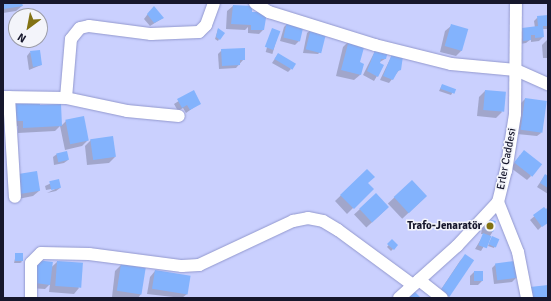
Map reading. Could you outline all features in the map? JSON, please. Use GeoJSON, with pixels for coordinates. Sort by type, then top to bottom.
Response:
{"type":"FeatureCollection","features":[{"type":"Feature","properties":{"kind":"street"},"geometry":{"type":"LineString","coordinates":[[66,98],[72,39],[80,28],[89,26],[151,34],[199,32],[206,25],[214,3]]}},
{"type":"Feature","properties":{"kind":"street"},"geometry":{"type":"LineString","coordinates":[[255,3],[269,12],[421,57],[451,64],[516,70],[548,84]]}},
{"type":"Feature","properties":{"kind":"street","name":"Erler Caddesi"},"geometry":{"type":"LineString","coordinates":[[399,298],[471,232],[498,202],[506,171],[515,114],[516,3]]}},
{"type":"Feature","properties":{"kind":"street"},"geometry":{"type":"LineString","coordinates":[[15,197],[6,97],[66,98],[127,111],[179,116]]}},
{"type":"Feature","properties":{"kind":"street"},"geometry":{"type":"LineString","coordinates":[[498,202],[518,252],[527,298]]}},
{"type":"Feature","properties":{"kind":"street"},"geometry":{"type":"LineString","coordinates":[[31,298],[31,263],[41,253],[89,254],[182,266],[199,265],[293,221],[308,218],[323,222],[338,230],[416,283],[442,298]]}},
{"type":"Feature","properties":{"kind":"building"},"geometry":{"type":"Polygon","coordinates":[[[3,3],[22,3],[23,6],[8,8],[3,9],[3,3]]]}},
{"type":"Feature","properties":{"kind":"building"},"geometry":{"type":"Polygon","coordinates":[[[233,5],[252,6],[252,12],[267,12],[264,30],[251,30],[251,25],[231,24],[233,5]]]}},
{"type":"Feature","properties":{"kind":"building"},"geometry":{"type":"Polygon","coordinates":[[[154,6],[164,18],[154,23],[147,14],[154,6]]]}},
{"type":"Feature","properties":{"kind":"building"},"geometry":{"type":"Polygon","coordinates":[[[548,15],[548,26],[543,26],[544,37],[535,38],[535,35],[531,35],[531,40],[523,41],[522,28],[538,26],[537,16],[548,15]]]}},
{"type":"Feature","properties":{"kind":"building"},"geometry":{"type":"Polygon","coordinates":[[[287,22],[304,26],[300,41],[283,38],[287,22]]]}},
{"type":"Feature","properties":{"kind":"building"},"geometry":{"type":"Polygon","coordinates":[[[451,24],[468,29],[462,51],[445,46],[451,24]]]}},
{"type":"Feature","properties":{"kind":"building"},"geometry":{"type":"Polygon","coordinates":[[[218,28],[225,33],[220,40],[216,37],[218,28]]]}},
{"type":"Feature","properties":{"kind":"building"},"geometry":{"type":"Polygon","coordinates":[[[272,28],[280,31],[273,50],[265,47],[272,28]]]}},
{"type":"Feature","properties":{"kind":"building"},"geometry":{"type":"Polygon","coordinates":[[[311,28],[327,32],[321,53],[306,49],[311,28]]]}},
{"type":"Feature","properties":{"kind":"building"},"geometry":{"type":"Polygon","coordinates":[[[349,40],[365,44],[360,62],[364,64],[361,75],[341,70],[349,40]]]}},
{"type":"Feature","properties":{"kind":"building"},"geometry":{"type":"Polygon","coordinates":[[[245,48],[245,60],[240,60],[240,65],[222,66],[221,49],[245,48]]]}},
{"type":"Feature","properties":{"kind":"building"},"geometry":{"type":"Polygon","coordinates":[[[376,48],[388,51],[386,59],[381,59],[380,63],[384,65],[378,77],[367,71],[376,48]]]}},
{"type":"Feature","properties":{"kind":"building"},"geometry":{"type":"Polygon","coordinates":[[[40,50],[42,65],[33,67],[30,51],[40,50]]]}},
{"type":"Feature","properties":{"kind":"building"},"geometry":{"type":"Polygon","coordinates":[[[278,53],[296,64],[292,70],[274,59],[278,53]]]}},
{"type":"Feature","properties":{"kind":"building"},"geometry":{"type":"Polygon","coordinates":[[[392,54],[403,56],[401,70],[398,71],[393,80],[383,76],[392,54]]]}},
{"type":"Feature","properties":{"kind":"building"},"geometry":{"type":"Polygon","coordinates":[[[442,84],[456,89],[454,94],[440,89],[442,84]]]}},
{"type":"Feature","properties":{"kind":"building"},"geometry":{"type":"Polygon","coordinates":[[[194,90],[201,104],[190,110],[187,105],[182,108],[177,99],[194,90]]]}},
{"type":"Feature","properties":{"kind":"building"},"geometry":{"type":"Polygon","coordinates":[[[485,90],[506,92],[504,112],[483,110],[485,90]]]}},
{"type":"Feature","properties":{"kind":"building"},"geometry":{"type":"Polygon","coordinates":[[[525,98],[547,101],[542,133],[521,130],[525,98]]]}},
{"type":"Feature","properties":{"kind":"building"},"geometry":{"type":"Polygon","coordinates":[[[40,102],[40,105],[61,104],[62,126],[23,128],[23,121],[16,121],[15,104],[40,102]]]}},
{"type":"Feature","properties":{"kind":"building"},"geometry":{"type":"Polygon","coordinates":[[[84,116],[89,141],[70,144],[65,120],[84,116]]]}},
{"type":"Feature","properties":{"kind":"building"},"geometry":{"type":"Polygon","coordinates":[[[113,136],[116,157],[93,160],[90,139],[113,136]]]}},
{"type":"Feature","properties":{"kind":"building"},"geometry":{"type":"Polygon","coordinates":[[[524,150],[542,164],[532,177],[514,163],[524,150]]]}},
{"type":"Feature","properties":{"kind":"building"},"geometry":{"type":"Polygon","coordinates":[[[67,151],[69,160],[58,162],[56,153],[67,151]]]}},
{"type":"Feature","properties":{"kind":"building"},"geometry":{"type":"Polygon","coordinates":[[[367,169],[375,177],[368,183],[374,189],[354,209],[340,195],[367,169]]]}},
{"type":"Feature","properties":{"kind":"building"},"geometry":{"type":"Polygon","coordinates":[[[37,171],[40,191],[18,194],[15,174],[37,171]]]}},
{"type":"Feature","properties":{"kind":"building"},"geometry":{"type":"Polygon","coordinates":[[[545,174],[548,176],[548,188],[540,183],[545,174]]]}},
{"type":"Feature","properties":{"kind":"building"},"geometry":{"type":"Polygon","coordinates":[[[59,179],[61,188],[51,190],[49,181],[59,179]]]}},
{"type":"Feature","properties":{"kind":"building"},"geometry":{"type":"Polygon","coordinates":[[[412,180],[427,196],[409,213],[394,197],[412,180]]]}},
{"type":"Feature","properties":{"kind":"building"},"geometry":{"type":"Polygon","coordinates":[[[376,193],[389,207],[372,223],[359,209],[376,193]]]}},
{"type":"Feature","properties":{"kind":"building"},"geometry":{"type":"Polygon","coordinates":[[[544,207],[546,209],[548,207],[548,223],[542,227],[533,215],[544,207]]]}},
{"type":"Feature","properties":{"kind":"building","name":"Trafo-Jenaratör"},"geometry":{"type":"Polygon","coordinates":[[[487,219],[496,221],[493,232],[485,230],[487,219]]]}},
{"type":"Feature","properties":{"kind":"building"},"geometry":{"type":"Polygon","coordinates":[[[483,233],[491,236],[487,248],[478,245],[483,233]]]}},
{"type":"Feature","properties":{"kind":"building"},"geometry":{"type":"Polygon","coordinates":[[[492,236],[499,239],[496,247],[488,244],[492,236]]]}},
{"type":"Feature","properties":{"kind":"building"},"geometry":{"type":"Polygon","coordinates":[[[392,239],[398,245],[394,250],[387,244],[392,239]]]}},
{"type":"Feature","properties":{"kind":"building"},"geometry":{"type":"Polygon","coordinates":[[[15,253],[23,253],[23,261],[15,261],[15,253]]]}},
{"type":"Feature","properties":{"kind":"building"},"geometry":{"type":"Polygon","coordinates":[[[465,254],[474,260],[450,297],[440,290],[465,254]]]}},
{"type":"Feature","properties":{"kind":"building"},"geometry":{"type":"Polygon","coordinates":[[[36,260],[53,262],[50,285],[33,283],[36,260]]]}},
{"type":"Feature","properties":{"kind":"building"},"geometry":{"type":"Polygon","coordinates":[[[57,261],[83,263],[81,288],[55,286],[57,261]]]}},
{"type":"Feature","properties":{"kind":"building"},"geometry":{"type":"Polygon","coordinates":[[[515,261],[517,278],[497,280],[495,263],[515,261]]]}},
{"type":"Feature","properties":{"kind":"building"},"geometry":{"type":"Polygon","coordinates":[[[121,264],[146,268],[141,295],[117,291],[121,264]]]}},
{"type":"Feature","properties":{"kind":"building"},"geometry":{"type":"Polygon","coordinates":[[[155,270],[191,276],[188,294],[152,289],[155,270]]]}},
{"type":"Feature","properties":{"kind":"building"},"geometry":{"type":"Polygon","coordinates":[[[474,271],[483,271],[483,281],[474,281],[474,271]]]}},
{"type":"Feature","properties":{"kind":"building"},"geometry":{"type":"Polygon","coordinates":[[[548,285],[548,298],[531,298],[530,287],[548,285]]]}},
{"type":"Feature","properties":{"kind":"building"},"geometry":{"type":"Polygon","coordinates":[[[413,290],[421,298],[405,298],[413,290]]]}},
{"type":"Feature","properties":{"kind":"place","name":"Trafo-Jenaratör"},"geometry":{"type":"Point","coordinates":[490,226]}}]}
